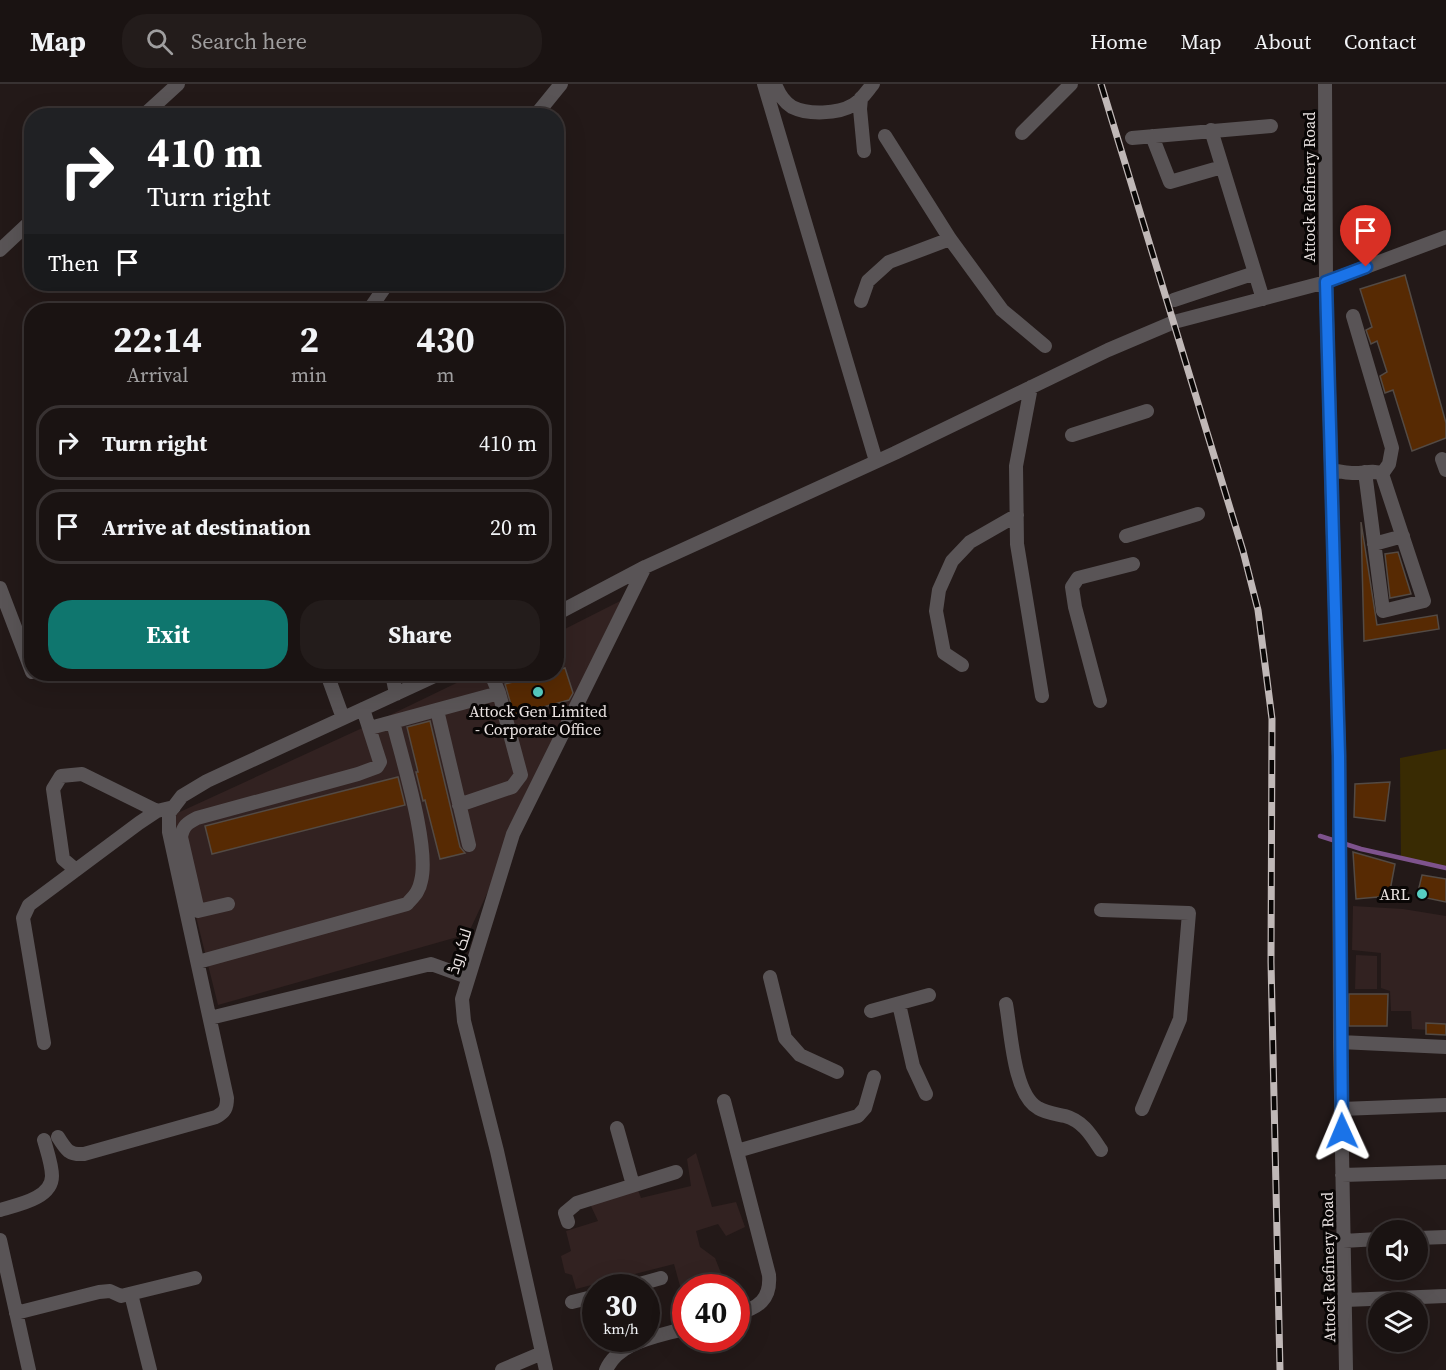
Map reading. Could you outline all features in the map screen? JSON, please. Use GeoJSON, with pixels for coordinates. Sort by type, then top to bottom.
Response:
{"type":"FeatureCollection","features":[{"type":"Feature","properties":{"kind":"street"},"geometry":{"type":"LineString","coordinates":[[152,108],[178,84]]}},
{"type":"Feature","properties":{"kind":"street"},"geometry":{"type":"LineString","coordinates":[[542,108],[561,84]]}},
{"type":"Feature","properties":{"kind":"street"},"geometry":{"type":"LineString","coordinates":[[764,84],[876,461]]}},
{"type":"Feature","properties":{"kind":"street"},"geometry":{"type":"LineString","coordinates":[[775,84],[779,93],[792,107],[810,111],[837,110],[854,105],[873,84]]}},
{"type":"Feature","properties":{"kind":"street"},"geometry":{"type":"LineString","coordinates":[[1022,133],[1071,84]]}},
{"type":"Feature","properties":{"kind":"street","name":"Attock Refinery Road"},"geometry":{"type":"LineString","coordinates":[[1325,84],[1326,282],[1339,756],[1340,1042],[1346,1370]]}},
{"type":"Feature","properties":{"kind":"street"},"geometry":{"type":"LineString","coordinates":[[861,98],[864,151]]}},
{"type":"Feature","properties":{"kind":"street"},"geometry":{"type":"LineString","coordinates":[[1132,138],[1271,126]]}},
{"type":"Feature","properties":{"kind":"street"},"geometry":{"type":"LineString","coordinates":[[1211,130],[1263,299]]}},
{"type":"Feature","properties":{"kind":"street"},"geometry":{"type":"LineString","coordinates":[[885,136],[950,239],[1002,310],[1045,346]]}},
{"type":"Feature","properties":{"kind":"street"},"geometry":{"type":"LineString","coordinates":[[1152,136],[1170,182],[1222,166]]}},
{"type":"Feature","properties":{"kind":"street"},"geometry":{"type":"LineString","coordinates":[[0,250],[24,228]]}},
{"type":"Feature","properties":{"kind":"street"},"geometry":{"type":"LineString","coordinates":[[564,610],[645,567],[876,461],[1108,350],[1174,322],[1326,282],[1446,237]]}},
{"type":"Feature","properties":{"kind":"street"},"geometry":{"type":"LineString","coordinates":[[861,301],[868,281],[889,262],[950,239]]}},
{"type":"Feature","properties":{"kind":"street"},"geometry":{"type":"LineString","coordinates":[[1174,300],[1255,273]]}},
{"type":"Feature","properties":{"kind":"street"},"geometry":{"type":"LineString","coordinates":[[1353,316],[1392,448],[1389,464],[1382,474]]}},
{"type":"Feature","properties":{"kind":"street"},"geometry":{"type":"LineString","coordinates":[[1030,387],[1016,466],[1017,544],[1042,696]]}},
{"type":"Feature","properties":{"kind":"street"},"geometry":{"type":"LineString","coordinates":[[1072,435],[1147,411]]}},
{"type":"Feature","properties":{"kind":"street"},"geometry":{"type":"LineString","coordinates":[[1331,470],[1354,474],[1365,472],[1375,471],[1382,474],[1424,601],[1383,611],[1365,472]]}},
{"type":"Feature","properties":{"kind":"street"},"geometry":{"type":"LineString","coordinates":[[1126,536],[1198,514]]}},
{"type":"Feature","properties":{"kind":"street"},"geometry":{"type":"LineString","coordinates":[[962,665],[945,653],[936,611],[939,590],[952,561],[970,542],[1017,515]]}},
{"type":"Feature","properties":{"kind":"street"},"geometry":{"type":"LineString","coordinates":[[1374,544],[1403,536]]}},
{"type":"Feature","properties":{"kind":"street"},"geometry":{"type":"LineString","coordinates":[[1100,701],[1072,588],[1078,578],[1133,564]]}},
{"type":"Feature","properties":{"kind":"street","name":"لنک روڈ"},"geometry":{"type":"LineString","coordinates":[[546,1370],[464,1022],[462,999],[513,834],[645,567]]}},
{"type":"Feature","properties":{"kind":"street"},"geometry":{"type":"LineString","coordinates":[[0,588],[24,652]]}},
{"type":"Feature","properties":{"kind":"street"},"geometry":{"type":"LineString","coordinates":[[330,681],[343,718]]}},
{"type":"Feature","properties":{"kind":"street"},"geometry":{"type":"LineString","coordinates":[[393,681],[396,694]]}},
{"type":"Feature","properties":{"kind":"street"},"geometry":{"type":"LineString","coordinates":[[0,1210],[38,1197],[51,1183],[51,1138],[66,1151],[73,1154],[84,1154],[216,1117],[222,1114],[227,1107],[227,1098],[169,832],[169,813],[182,796],[207,781],[424,681]]}},
{"type":"Feature","properties":{"kind":"street"},"geometry":{"type":"LineString","coordinates":[[459,805],[501,792],[512,787],[519,779],[519,770],[494,681]]}},
{"type":"Feature","properties":{"kind":"street"},"geometry":{"type":"LineString","coordinates":[[370,728],[499,693]]}},
{"type":"Feature","properties":{"kind":"street"},"geometry":{"type":"LineString","coordinates":[[228,904],[198,911],[181,837],[186,824],[197,818],[377,767],[380,762],[363,709]]}},
{"type":"Feature","properties":{"kind":"street"},"geometry":{"type":"LineString","coordinates":[[437,710],[469,845]]}},
{"type":"Feature","properties":{"kind":"street"},"geometry":{"type":"LineString","coordinates":[[198,962],[406,904],[417,894],[422,876],[421,842],[393,722]]}},
{"type":"Feature","properties":{"kind":"street"},"geometry":{"type":"LineString","coordinates":[[76,870],[63,859],[53,789],[61,776],[82,774],[157,811]]}},
{"type":"Feature","properties":{"kind":"street"},"geometry":{"type":"LineString","coordinates":[[44,1043],[23,918],[29,905],[157,811],[174,807]]}},
{"type":"Feature","properties":{"kind":"street"},"geometry":{"type":"LineString","coordinates":[[1101,910],[1189,913],[1180,1019],[1142,1109]]}},
{"type":"Feature","properties":{"kind":"street"},"geometry":{"type":"LineString","coordinates":[[210,1018],[431,964],[467,977]]}},
{"type":"Feature","properties":{"kind":"street"},"geometry":{"type":"LineString","coordinates":[[770,977],[785,1038],[800,1055],[837,1072]]}},
{"type":"Feature","properties":{"kind":"street"},"geometry":{"type":"LineString","coordinates":[[871,1011],[929,995]]}},
{"type":"Feature","properties":{"kind":"street"},"geometry":{"type":"LineString","coordinates":[[899,1004],[913,1066],[926,1094]]}},
{"type":"Feature","properties":{"kind":"street"},"geometry":{"type":"LineString","coordinates":[[1006,1004],[1019,1079],[1026,1095],[1037,1108],[1068,1117],[1084,1125],[1101,1150]]}},
{"type":"Feature","properties":{"kind":"street"},"geometry":{"type":"LineString","coordinates":[[1340,1042],[1446,1047]]}},
{"type":"Feature","properties":{"kind":"street"},"geometry":{"type":"LineString","coordinates":[[737,1151],[858,1116],[865,1108],[874,1077]]}},
{"type":"Feature","properties":{"kind":"street"},"geometry":{"type":"LineString","coordinates":[[724,1101],[769,1275],[770,1288],[766,1298],[750,1309]]}},
{"type":"Feature","properties":{"kind":"street"},"geometry":{"type":"LineString","coordinates":[[1341,1108],[1446,1105]]}},
{"type":"Feature","properties":{"kind":"street"},"geometry":{"type":"LineString","coordinates":[[617,1128],[633,1185]]}},
{"type":"Feature","properties":{"kind":"street"},"geometry":{"type":"LineString","coordinates":[[568,1222],[565,1213],[577,1203],[676,1172]]}},
{"type":"Feature","properties":{"kind":"street"},"geometry":{"type":"LineString","coordinates":[[1342,1175],[1446,1172]]}},
{"type":"Feature","properties":{"kind":"street"},"geometry":{"type":"LineString","coordinates":[[1428,1238],[1446,1237]]}},
{"type":"Feature","properties":{"kind":"street"},"geometry":{"type":"LineString","coordinates":[[0,1240],[2,1262],[29,1370]]}},
{"type":"Feature","properties":{"kind":"street"},"geometry":{"type":"LineString","coordinates":[[1343,1241],[1368,1240]]}},
{"type":"Feature","properties":{"kind":"street"},"geometry":{"type":"LineString","coordinates":[[16,1313],[99,1292],[110,1291],[122,1296],[195,1278]]}},
{"type":"Feature","properties":{"kind":"street"},"geometry":{"type":"LineString","coordinates":[[131,1294],[150,1370]]}},
{"type":"Feature","properties":{"kind":"street"},"geometry":{"type":"LineString","coordinates":[[1345,1300],[1446,1296]]}},
{"type":"Feature","properties":{"kind":"street"},"geometry":{"type":"LineString","coordinates":[[572,1302],[582,1300]]}},
{"type":"Feature","properties":{"kind":"street"},"geometry":{"type":"LineString","coordinates":[[606,1370],[617,1352]]}},
{"type":"Feature","properties":{"kind":"street"},"geometry":{"type":"LineString","coordinates":[[502,1370],[542,1353]]}},
{"type":"Feature","properties":{"kind":"shaded area"},"geometry":{"type":"Polygon","coordinates":[[[626,598],[468,934],[218,1005],[171,816],[461,681],[564,681],[564,629],[626,598]]]}},
{"type":"Feature","properties":{"kind":"shaded area"},"geometry":{"type":"Polygon","coordinates":[[[1446,749],[1446,867],[1401,860],[1400,758],[1446,749]]]}},
{"type":"Feature","properties":{"kind":"shaded area"},"geometry":{"type":"Polygon","coordinates":[[[1353,906],[1403,909],[1446,916],[1446,1031],[1412,1029],[1411,1011],[1391,1011],[1390,991],[1381,988],[1381,953],[1352,950],[1353,906]]]}},
{"type":"Feature","properties":{"kind":"shaded area"},"geometry":{"type":"Polygon","coordinates":[[[1356,955],[1377,956],[1377,989],[1355,989],[1356,955]]]}},
{"type":"Feature","properties":{"kind":"shaded area"},"geometry":{"type":"Polygon","coordinates":[[[696,1153],[712,1207],[736,1202],[745,1227],[726,1236],[718,1224],[696,1231],[700,1247],[715,1258],[721,1273],[677,1274],[674,1264],[635,1274],[582,1274],[582,1287],[576,1289],[572,1275],[565,1273],[561,1256],[571,1251],[566,1231],[598,1221],[590,1204],[638,1190],[641,1198],[691,1186],[687,1159],[696,1153]]]}},
{"type":"Feature","properties":{"kind":"building"},"geometry":{"type":"Polygon","coordinates":[[[1405,275],[1446,423],[1446,438],[1412,451],[1393,390],[1385,393],[1380,376],[1387,372],[1377,341],[1371,344],[1366,330],[1372,327],[1360,289],[1405,275]]]}},
{"type":"Feature","properties":{"kind":"building"},"geometry":{"type":"Polygon","coordinates":[[[1361,522],[1377,625],[1437,615],[1439,629],[1364,641],[1361,522]]]}},
{"type":"Feature","properties":{"kind":"building"},"geometry":{"type":"Polygon","coordinates":[[[1398,552],[1411,594],[1390,598],[1385,554],[1398,552]]]}},
{"type":"Feature","properties":{"kind":"building","name":"Attock Gen Limited - Corporate Office"},"geometry":{"type":"Polygon","coordinates":[[[564,668],[573,693],[569,700],[514,715],[505,684],[517,681],[564,681],[564,668]]]}},
{"type":"Feature","properties":{"kind":"building"},"geometry":{"type":"Polygon","coordinates":[[[430,721],[460,847],[465,853],[440,859],[425,800],[423,801],[407,727],[430,721]]]}},
{"type":"Feature","properties":{"kind":"building"},"geometry":{"type":"Polygon","coordinates":[[[398,777],[405,805],[212,854],[205,826],[398,777]]]}},
{"type":"Feature","properties":{"kind":"building"},"geometry":{"type":"Polygon","coordinates":[[[1390,782],[1385,821],[1354,817],[1355,784],[1390,782]]]}},
{"type":"Feature","properties":{"kind":"building"},"geometry":{"type":"Polygon","coordinates":[[[1353,852],[1395,864],[1389,896],[1356,899],[1353,852]]]}},
{"type":"Feature","properties":{"kind":"building"},"geometry":{"type":"Polygon","coordinates":[[[1422,875],[1446,879],[1446,902],[1417,896],[1422,875]]]}},
{"type":"Feature","properties":{"kind":"building"},"geometry":{"type":"Polygon","coordinates":[[[1349,994],[1388,994],[1387,1026],[1349,1026],[1349,994]]]}},
{"type":"Feature","properties":{"kind":"building"},"geometry":{"type":"Polygon","coordinates":[[[1426,1023],[1446,1024],[1446,1035],[1426,1034],[1426,1023]]]}},
{"type":"Feature","properties":{"kind":"waterway"},"geometry":{"type":"LineString","coordinates":[[1320,836],[1361,849],[1446,868]]}},
{"type":"Feature","properties":{"kind":"railway"},"geometry":{"type":"LineString","coordinates":[[1101,84],[1243,551],[1258,610],[1272,719],[1271,962],[1280,1370]]}},
{"type":"Feature","properties":{"kind":"place","name":"Attock Gen Limited - Corporate Office"},"geometry":{"type":"Point","coordinates":[538,692]}},
{"type":"Feature","properties":{"kind":"place","name":"ARL"},"geometry":{"type":"Point","coordinates":[1422,894]}},
{"type":"Feature","properties":{"kind":"route"},"geometry":{"type":"LineString","coordinates":[[1342,1131],[1339,756],[1326,282],[1366,267]]}}]}
